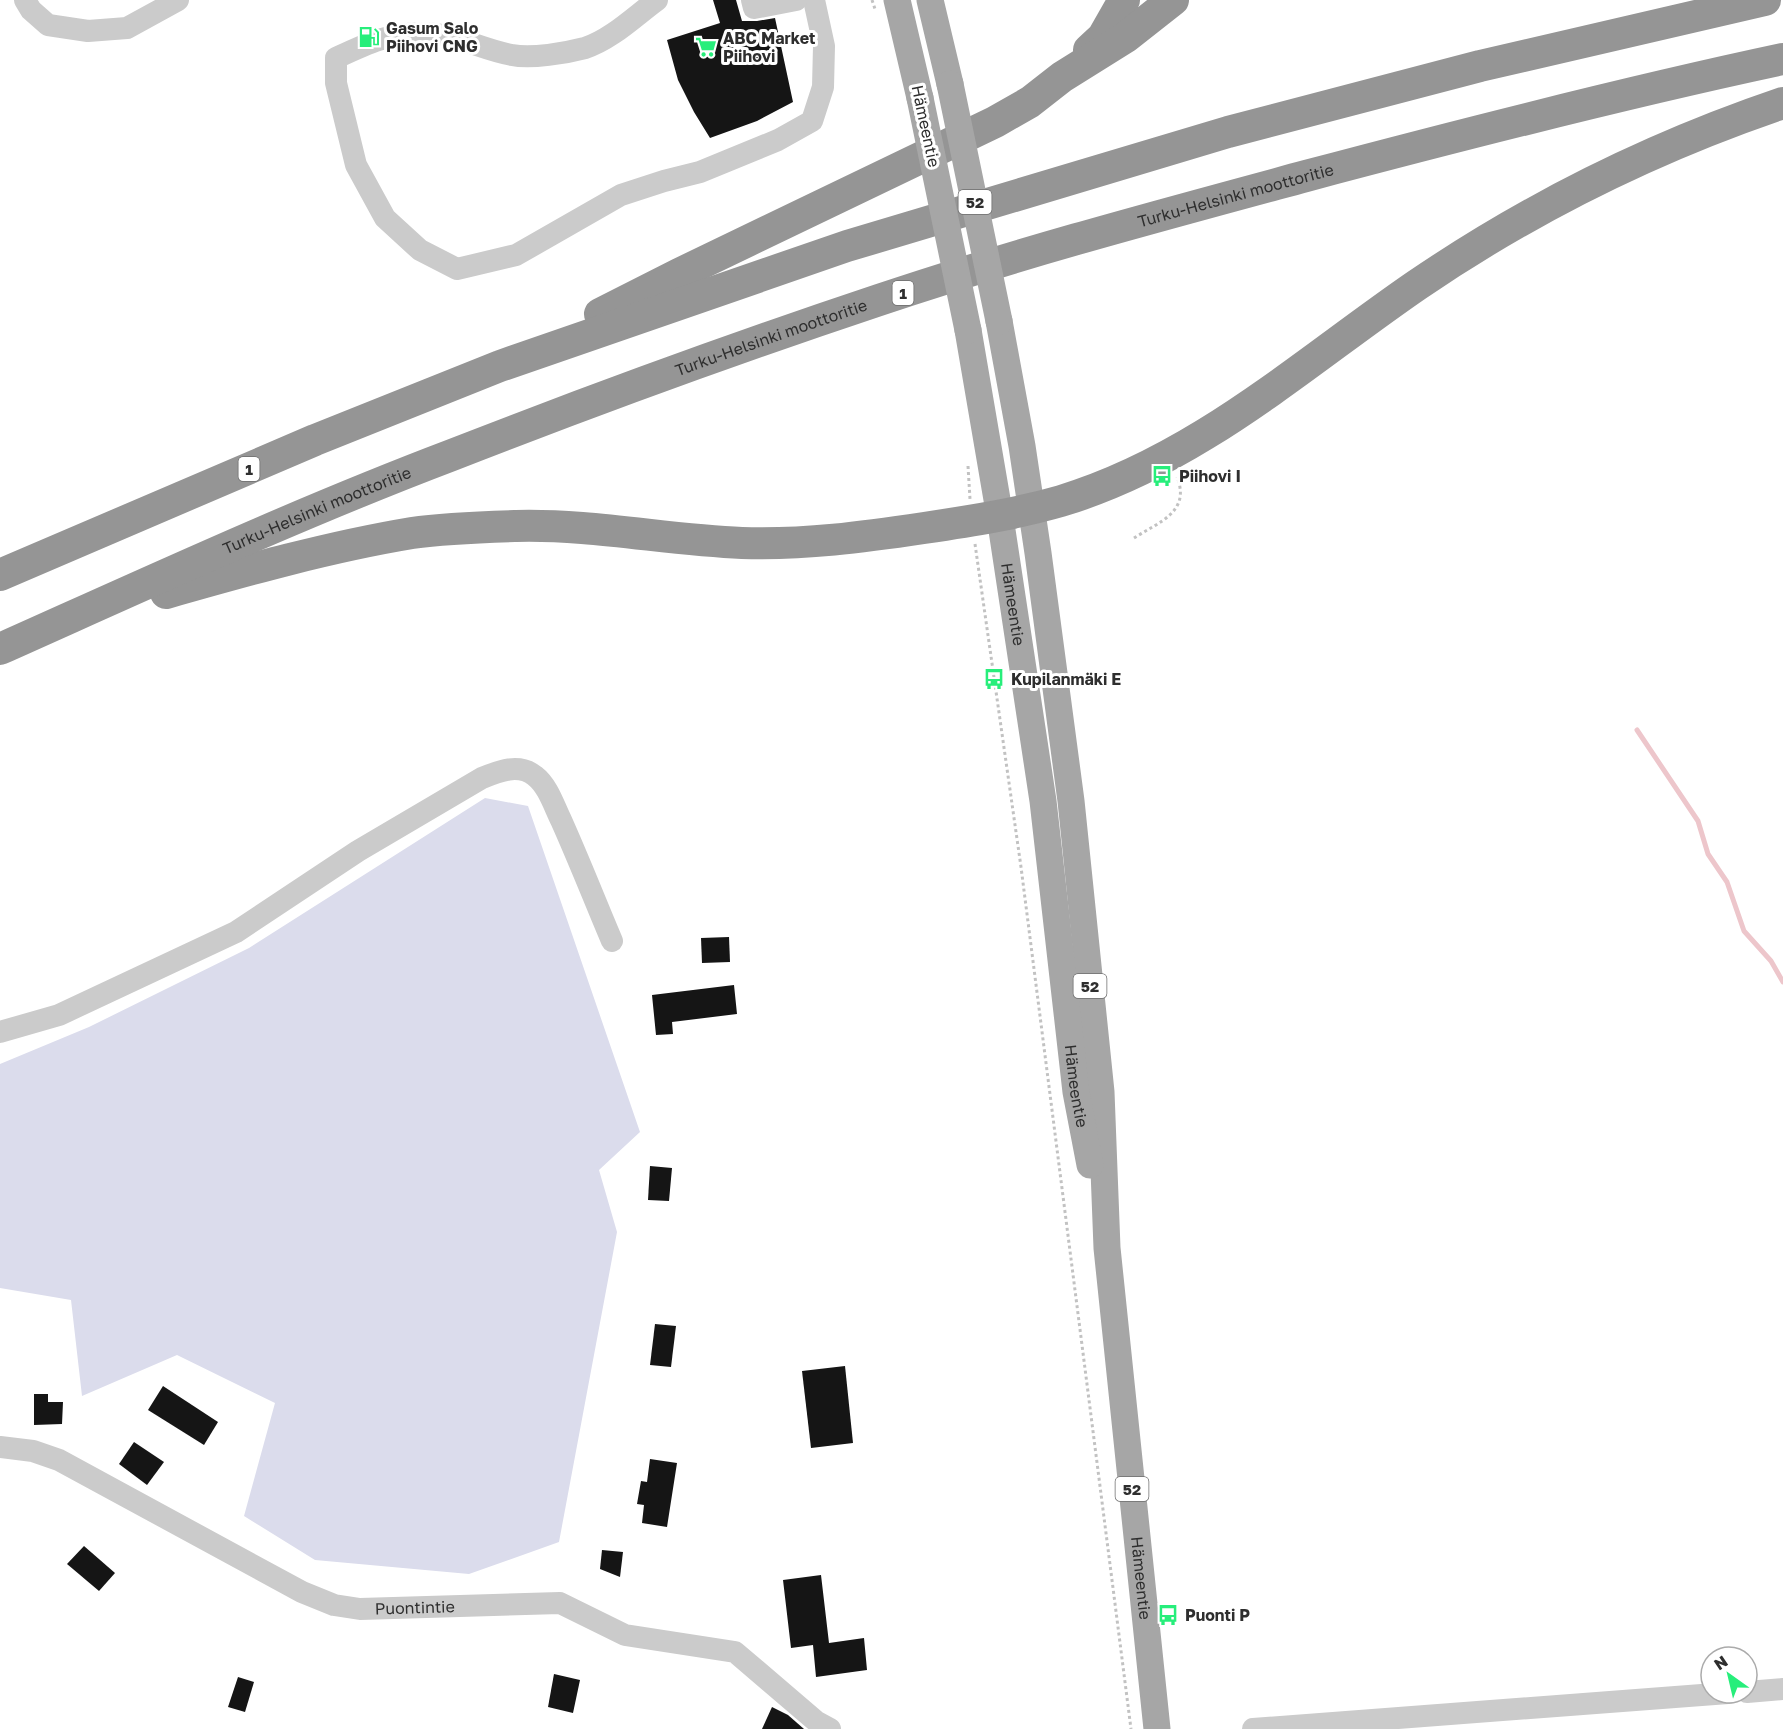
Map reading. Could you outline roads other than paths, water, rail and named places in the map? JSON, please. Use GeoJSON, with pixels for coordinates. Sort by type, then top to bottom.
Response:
{"type":"FeatureCollection","features":[{"type":"Feature","properties":{"kind":"highway"},"geometry":{"type":"LineString","coordinates":[[1062,77],[1103,37],[1124,0]]}},
{"type":"Feature","properties":{"kind":"highway"},"geometry":{"type":"LineString","coordinates":[[500,366],[679,274],[995,122],[1030,102],[1062,77],[1126,37],[1173,0]]}},
{"type":"Feature","properties":{"kind":"highway","name":"1"},"geometry":{"type":"LineString","coordinates":[[0,575],[315,440],[500,366],[847,246],[1228,132],[1480,66],[1765,0]]}},
{"type":"Feature","properties":{"kind":"highway","name":"Turku-Helsinki moottoritie"},"geometry":{"type":"LineString","coordinates":[[0,649],[240,542],[448,456],[685,367],[882,299],[1098,232],[1499,124],[1783,58]]}},
{"type":"Feature","properties":{"kind":"highway"},"geometry":{"type":"LineString","coordinates":[[56,624],[318,551],[415,533],[519,526],[576,527],[706,541],[773,544],[858,538],[986,519],[1066,499],[1119,479],[1186,447],[1230,420],[1418,284],[1544,207],[1632,162],[1688,138],[1783,103]]}},
{"type":"Feature","properties":{"kind":"main road","name":"Hämeentie"},"geometry":{"type":"LineString","coordinates":[[897,0],[921,98],[968,330],[986,519],[1043,801],[1076,1092],[1107,1248]]}},
{"type":"Feature","properties":{"kind":"main road","name":"Hämeentie"},"geometry":{"type":"LineString","coordinates":[[930,0],[950,84],[999,321],[1032,509],[1074,824],[1101,1092],[1107,1248],[1157,1729]]}},
{"type":"Feature","properties":{"kind":"street"},"geometry":{"type":"LineString","coordinates":[[25,0],[31,10],[48,25],[88,31],[128,28],[178,0]]}},
{"type":"Feature","properties":{"kind":"street"},"geometry":{"type":"LineString","coordinates":[[752,0],[754,8],[796,0]]}},
{"type":"Feature","properties":{"kind":"street"},"geometry":{"type":"LineString","coordinates":[[651,3],[619,29],[586,47],[556,53],[513,55],[464,40],[424,32],[384,36],[336,58],[336,83],[356,165],[385,218],[420,250],[457,270],[516,255],[621,195],[700,172],[778,140],[812,121],[823,87],[824,46],[814,0]]}},
{"type":"Feature","properties":{"kind":"street"},"geometry":{"type":"LineString","coordinates":[[0,1032],[70,1010],[229,935],[358,851],[482,778],[512,769],[536,776],[542,784],[566,831],[612,941]]}},
{"type":"Feature","properties":{"kind":"street","name":"Puontintie"},"geometry":{"type":"LineString","coordinates":[[0,1447],[39,1452],[59,1460],[302,1592],[334,1605],[360,1609],[560,1603],[624,1635],[735,1652],[817,1722],[830,1729]]}},
{"type":"Feature","properties":{"kind":"street"},"geometry":{"type":"LineString","coordinates":[[1759,1691],[1783,1689]]}},
{"type":"Feature","properties":{"kind":"street"},"geometry":{"type":"LineString","coordinates":[[1254,1729],[1699,1695]]}},
{"type":"Feature","properties":{"kind":"waterway"},"geometry":{"type":"LineString","coordinates":[[1637,730],[1698,821],[1708,854],[1727,882],[1744,931],[1771,961],[1783,982]]}},
{"type":"Feature","properties":{"kind":"place","name":"Gasum Salo Piihovi CNG"},"geometry":{"type":"Point","coordinates":[369,37]}},
{"type":"Feature","properties":{"kind":"place","name":"ABC Market Piihovi"},"geometry":{"type":"Point","coordinates":[706,47]}},
{"type":"Feature","properties":{"kind":"place","name":"Piihovi I"},"geometry":{"type":"Point","coordinates":[1162,476]}},
{"type":"Feature","properties":{"kind":"place","name":"Kupilanmäki E"},"geometry":{"type":"Point","coordinates":[994,679]}},
{"type":"Feature","properties":{"kind":"place","name":"Puonti P"},"geometry":{"type":"Point","coordinates":[1168,1615]}}]}
